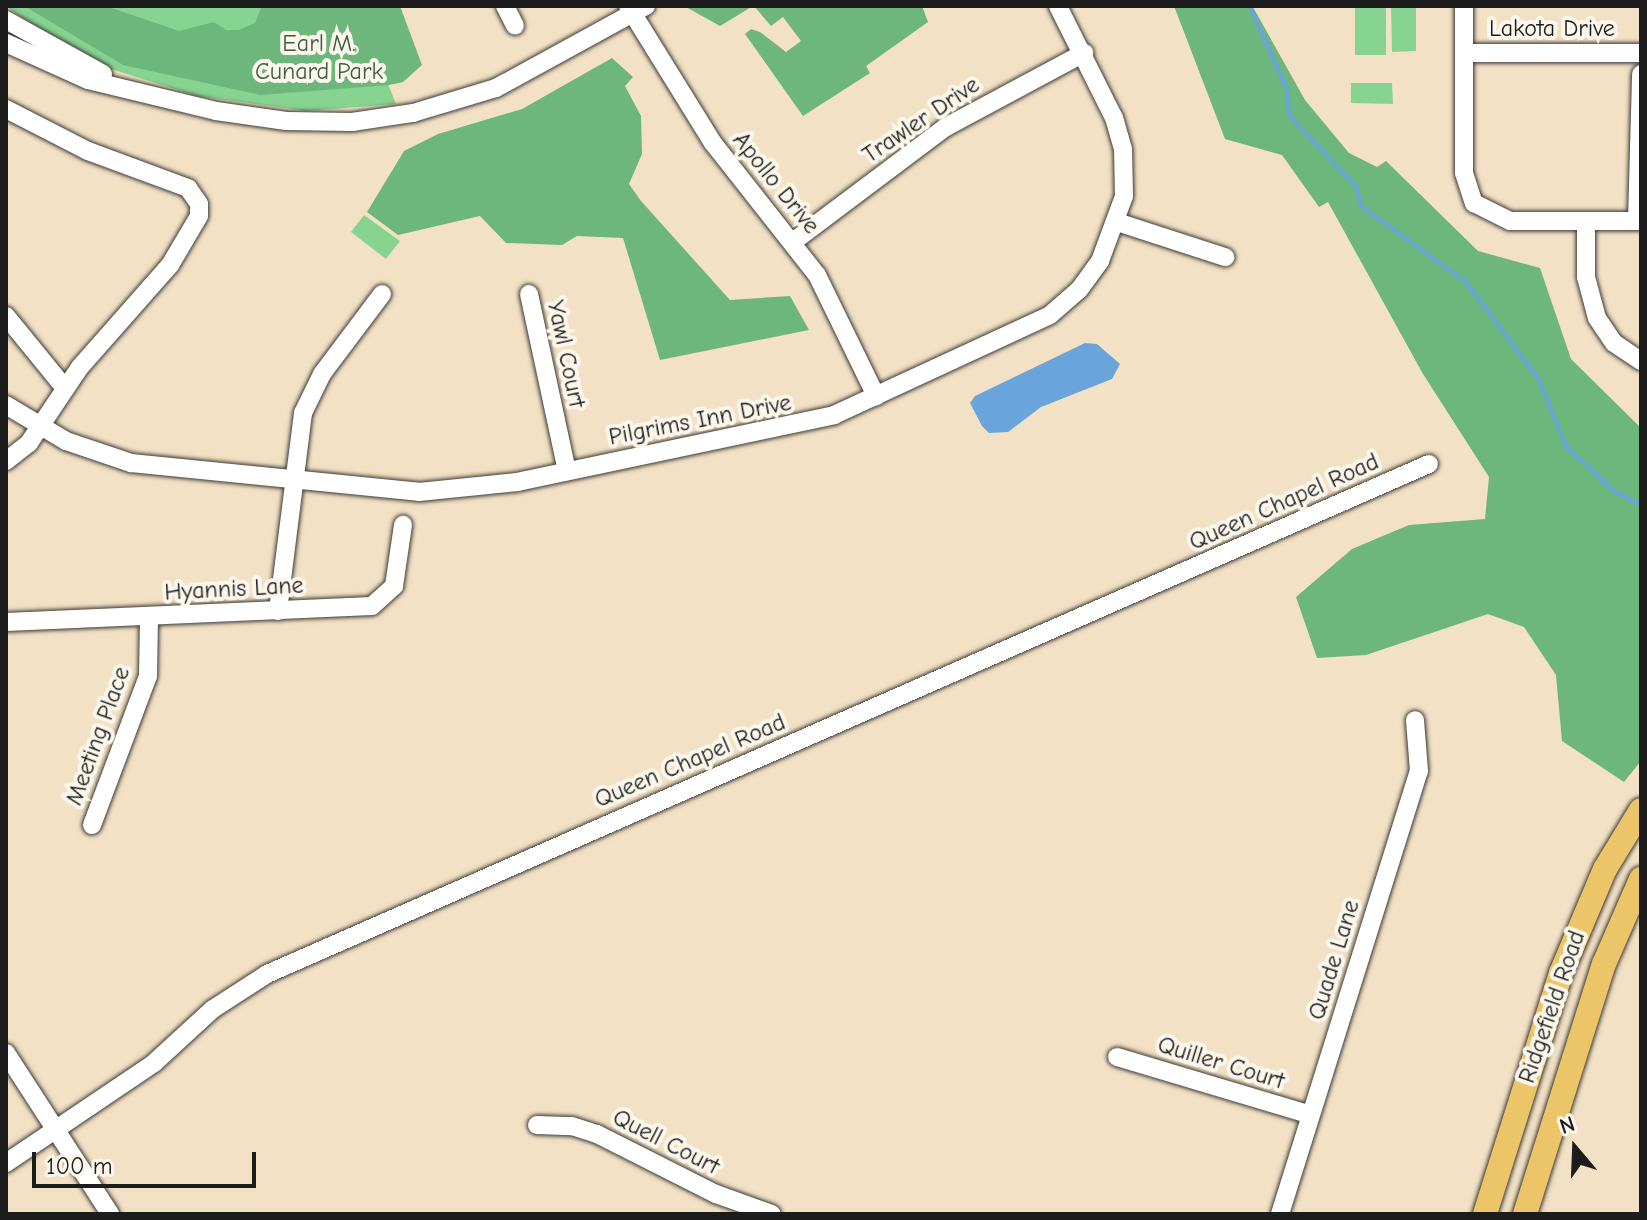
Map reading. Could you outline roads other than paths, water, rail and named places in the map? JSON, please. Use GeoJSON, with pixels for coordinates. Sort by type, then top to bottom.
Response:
{"type":"FeatureCollection","features":[{"type":"Feature","properties":{"kind":"main road","name":"Ridgefield Road"},"geometry":{"type":"LineString","coordinates":[[1485,1214],[1561,973],[1605,869],[1641,810]]}},
{"type":"Feature","properties":{"kind":"main road","name":"Ridgefield Road"},"geometry":{"type":"LineString","coordinates":[[1525,1214],[1604,964],[1641,879]]}},
{"type":"Feature","properties":{"kind":"street"},"geometry":{"type":"LineString","coordinates":[[505,6],[515,26]]}},
{"type":"Feature","properties":{"kind":"street","name":"Pilgrims Inn Drive"},"geometry":{"type":"LineString","coordinates":[[6,405],[41,429],[131,463],[293,482],[440,492],[567,471],[819,420],[1050,315],[1093,271],[1117,222],[1125,184],[1123,149],[1084,53],[1058,6]]}},
{"type":"Feature","properties":{"kind":"street"},"geometry":{"type":"LineString","coordinates":[[1464,6],[1464,173],[1474,203],[1510,221],[1639,221],[1641,74]]}},
{"type":"Feature","properties":{"kind":"street"},"geometry":{"type":"LineString","coordinates":[[6,43],[73,75],[150,94],[286,121],[352,122],[403,115],[519,78],[635,9]]}},
{"type":"Feature","properties":{"kind":"street","name":"Apollo Drive"},"geometry":{"type":"LineString","coordinates":[[635,9],[713,143],[794,241],[827,293],[876,396]]}},
{"type":"Feature","properties":{"kind":"street"},"geometry":{"type":"LineString","coordinates":[[6,20],[73,60],[150,94]]}},
{"type":"Feature","properties":{"kind":"street","name":"Trawler Drive"},"geometry":{"type":"LineString","coordinates":[[794,241],[946,127],[1084,53]]}},
{"type":"Feature","properties":{"kind":"street","name":"Lakota Drive"},"geometry":{"type":"LineString","coordinates":[[1464,53],[1641,53]]}},
{"type":"Feature","properties":{"kind":"street"},"geometry":{"type":"LineString","coordinates":[[6,109],[88,151],[179,183],[199,204],[199,216],[170,265],[64,387],[41,429],[6,461]]}},
{"type":"Feature","properties":{"kind":"street"},"geometry":{"type":"LineString","coordinates":[[1586,221],[1586,277],[1597,318],[1614,343],[1641,361]]}},
{"type":"Feature","properties":{"kind":"street"},"geometry":{"type":"LineString","coordinates":[[1117,222],[1225,257]]}},
{"type":"Feature","properties":{"kind":"street"},"geometry":{"type":"LineString","coordinates":[[278,611],[293,482],[311,393],[382,294]]}},
{"type":"Feature","properties":{"kind":"street","name":"Yawl Court"},"geometry":{"type":"LineString","coordinates":[[529,294],[567,471]]}},
{"type":"Feature","properties":{"kind":"street"},"geometry":{"type":"LineString","coordinates":[[6,316],[64,387]]}},
{"type":"Feature","properties":{"kind":"street","name":"Queen Chapel Road"},"geometry":{"type":"LineString","coordinates":[[6,1163],[154,1063],[213,1009],[267,974],[327,945],[1429,464]]}},
{"type":"Feature","properties":{"kind":"street","name":"Hyannis Lane"},"geometry":{"type":"LineString","coordinates":[[6,622],[278,611],[382,602],[394,586],[403,525]]}},
{"type":"Feature","properties":{"kind":"street","name":"Meeting Place"},"geometry":{"type":"LineString","coordinates":[[92,825],[148,676],[149,617]]}},
{"type":"Feature","properties":{"kind":"street","name":"Quade Lane"},"geometry":{"type":"LineString","coordinates":[[1280,1214],[1419,771],[1415,720]]}},
{"type":"Feature","properties":{"kind":"street"},"geometry":{"type":"LineString","coordinates":[[6,1053],[110,1214]]}},
{"type":"Feature","properties":{"kind":"street","name":"Quiller Court"},"geometry":{"type":"LineString","coordinates":[[1117,1057],[1311,1115]]}},
{"type":"Feature","properties":{"kind":"street","name":"Quell Court"},"geometry":{"type":"LineString","coordinates":[[537,1125],[584,1129],[716,1194],[772,1214]]}},
{"type":"Feature","properties":{"kind":"water"},"geometry":{"type":"Polygon","coordinates":[[[1085,343],[1097,344],[1120,364],[1112,379],[1041,407],[1008,432],[989,433],[982,426],[970,403],[975,396],[1085,343]]]}},
{"type":"Feature","properties":{"kind":"waterway"},"geometry":{"type":"LineString","coordinates":[[1250,6],[1287,90],[1289,115],[1357,188],[1361,206],[1466,282],[1539,380],[1566,446],[1614,491],[1641,505]]}},
{"type":"Feature","properties":{"kind":"park label","name":"Earl M. Cunard Park"},"geometry":{"type":"Point","coordinates":[319,58]}}]}
